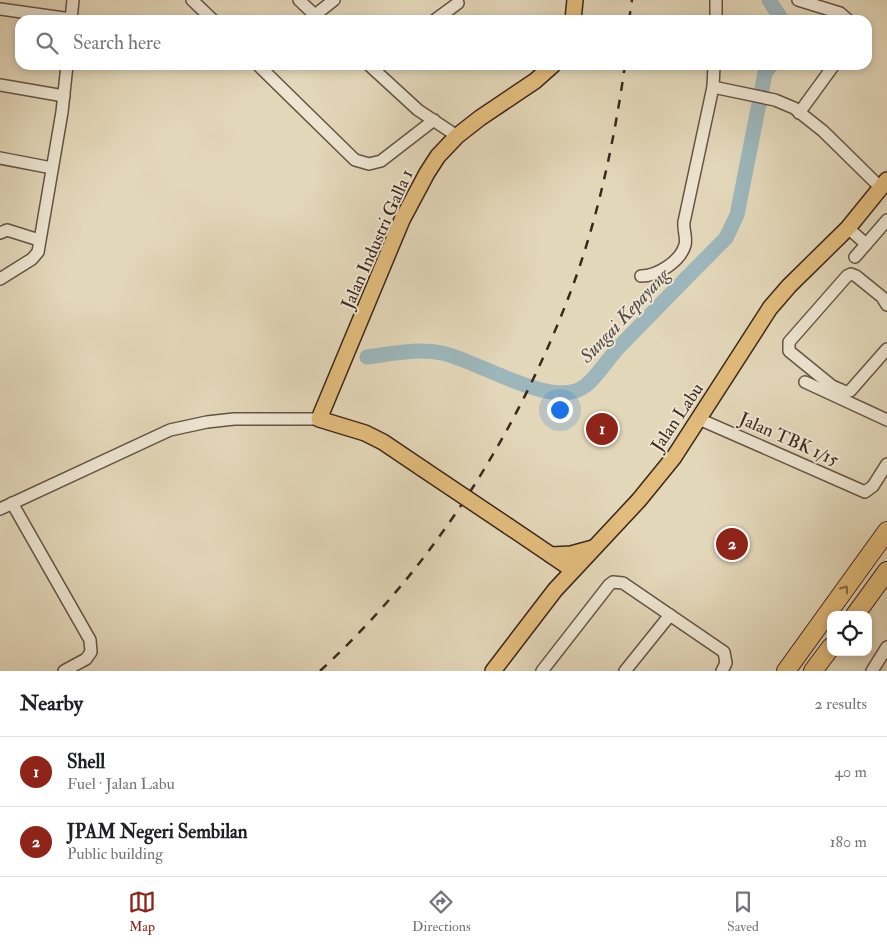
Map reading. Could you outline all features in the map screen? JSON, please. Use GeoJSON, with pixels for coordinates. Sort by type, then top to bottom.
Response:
{"type":"FeatureCollection","features":[{"type":"Feature","properties":{"kind":"highway"},"geometry":{"type":"LineString","coordinates":[[786,671],[887,531]]}},
{"type":"Feature","properties":{"kind":"highway"},"geometry":{"type":"LineString","coordinates":[[858,611],[887,571]]}},
{"type":"Feature","properties":{"kind":"highway"},"geometry":{"type":"LineString","coordinates":[[813,671],[827,652]]}},
{"type":"Feature","properties":{"kind":"main road"},"geometry":{"type":"LineString","coordinates":[[574,15],[575,0]]}},
{"type":"Feature","properties":{"kind":"main road","name":"Jalan Industri Galla 1"},"geometry":{"type":"LineString","coordinates":[[320,419],[402,220],[438,156],[457,136],[535,81],[547,70]]}},
{"type":"Feature","properties":{"kind":"main road","name":"Jalan Labu"},"geometry":{"type":"LineString","coordinates":[[493,671],[556,590],[639,500],[674,457],[770,308],[789,286],[848,228],[884,184]]}},
{"type":"Feature","properties":{"kind":"main road"},"geometry":{"type":"LineString","coordinates":[[320,419],[365,432],[382,442],[573,570]]}},
{"type":"Feature","properties":{"kind":"main road"},"geometry":{"type":"LineString","coordinates":[[554,557],[594,548]]}},
{"type":"Feature","properties":{"kind":"main road"},"geometry":{"type":"LineString","coordinates":[[554,557],[556,590]]}},
{"type":"Feature","properties":{"kind":"street"},"geometry":{"type":"LineString","coordinates":[[71,15],[73,0]]}},
{"type":"Feature","properties":{"kind":"street"},"geometry":{"type":"LineString","coordinates":[[192,0],[208,15]]}},
{"type":"Feature","properties":{"kind":"street"},"geometry":{"type":"LineString","coordinates":[[299,0],[315,15]]}},
{"type":"Feature","properties":{"kind":"street"},"geometry":{"type":"LineString","coordinates":[[321,15],[334,0]]}},
{"type":"Feature","properties":{"kind":"street"},"geometry":{"type":"LineString","coordinates":[[716,0],[716,15]]}},
{"type":"Feature","properties":{"kind":"street"},"geometry":{"type":"LineString","coordinates":[[798,0],[842,15]]}},
{"type":"Feature","properties":{"kind":"street"},"geometry":{"type":"LineString","coordinates":[[441,15],[458,3]]}},
{"type":"Feature","properties":{"kind":"street"},"geometry":{"type":"LineString","coordinates":[[0,9],[43,15]]}},
{"type":"Feature","properties":{"kind":"street"},"geometry":{"type":"LineString","coordinates":[[0,279],[36,256],[64,96],[67,70]]}},
{"type":"Feature","properties":{"kind":"street"},"geometry":{"type":"LineString","coordinates":[[263,70],[355,160],[368,164],[381,162],[434,120]]}},
{"type":"Feature","properties":{"kind":"street"},"geometry":{"type":"LineString","coordinates":[[375,70],[418,110],[457,136]]}},
{"type":"Feature","properties":{"kind":"street"},"geometry":{"type":"LineString","coordinates":[[641,276],[656,274],[678,258],[684,248],[686,240],[683,230],[684,222],[713,87],[714,70]]}},
{"type":"Feature","properties":{"kind":"street"},"geometry":{"type":"LineString","coordinates":[[799,112],[830,70]]}},
{"type":"Feature","properties":{"kind":"street"},"geometry":{"type":"LineString","coordinates":[[0,85],[64,96]]}},
{"type":"Feature","properties":{"kind":"street"},"geometry":{"type":"LineString","coordinates":[[713,87],[774,100],[794,108],[884,184]]}},
{"type":"Feature","properties":{"kind":"street"},"geometry":{"type":"LineString","coordinates":[[0,158],[52,168]]}},
{"type":"Feature","properties":{"kind":"street"},"geometry":{"type":"LineString","coordinates":[[855,257],[887,220]]}},
{"type":"Feature","properties":{"kind":"street"},"geometry":{"type":"LineString","coordinates":[[848,228],[866,244]]}},
{"type":"Feature","properties":{"kind":"street"},"geometry":{"type":"LineString","coordinates":[[0,233],[7,230],[39,240]]}},
{"type":"Feature","properties":{"kind":"street"},"geometry":{"type":"LineString","coordinates":[[887,305],[882,298],[851,274],[847,276],[789,342],[788,346],[789,352],[832,386],[844,392],[850,391],[887,349]]}},
{"type":"Feature","properties":{"kind":"street"},"geometry":{"type":"LineString","coordinates":[[805,382],[887,420]]}},
{"type":"Feature","properties":{"kind":"street"},"geometry":{"type":"LineString","coordinates":[[0,509],[170,430],[207,422],[234,420],[320,419]]}},
{"type":"Feature","properties":{"kind":"street","name":"Jalan TBK 1/15"},"geometry":{"type":"LineString","coordinates":[[699,419],[865,492],[873,486],[887,464]]}},
{"type":"Feature","properties":{"kind":"street"},"geometry":{"type":"LineString","coordinates":[[12,503],[90,640],[91,652],[86,660],[64,671]]}},
{"type":"Feature","properties":{"kind":"street"},"geometry":{"type":"LineString","coordinates":[[542,671],[609,584],[613,582],[623,583],[724,652],[726,658],[723,670]]}},
{"type":"Feature","properties":{"kind":"street"},"geometry":{"type":"LineString","coordinates":[[625,671],[670,615]]}},
{"type":"Feature","properties":{"kind":"street"},"geometry":{"type":"LineString","coordinates":[[872,671],[887,647]]}},
{"type":"Feature","properties":{"kind":"waterway","name":"Sungai Kepayang"},"geometry":{"type":"LineString","coordinates":[[769,0],[779,15]]}},
{"type":"Feature","properties":{"kind":"waterway","name":"Sungai Kepayang"},"geometry":{"type":"LineString","coordinates":[[367,357],[404,352],[442,353],[457,357],[515,382],[535,388],[554,392],[571,392],[585,386],[594,378],[620,346],[726,238],[737,215],[765,73],[767,70]]}},
{"type":"Feature","properties":{"kind":"railway"},"geometry":{"type":"LineString","coordinates":[[630,15],[632,0]]}},
{"type":"Feature","properties":{"kind":"railway"},"geometry":{"type":"LineString","coordinates":[[320,671],[398,589],[433,545],[466,498],[496,450],[523,400],[569,296],[588,240],[610,153],[624,70]]}},
{"type":"Feature","properties":{"kind":"place","name":"Shell"},"geometry":{"type":"Point","coordinates":[602,429]}},
{"type":"Feature","properties":{"kind":"place","name":"JPAM Negeri Sembilan"},"geometry":{"type":"Point","coordinates":[732,544]}}]}
